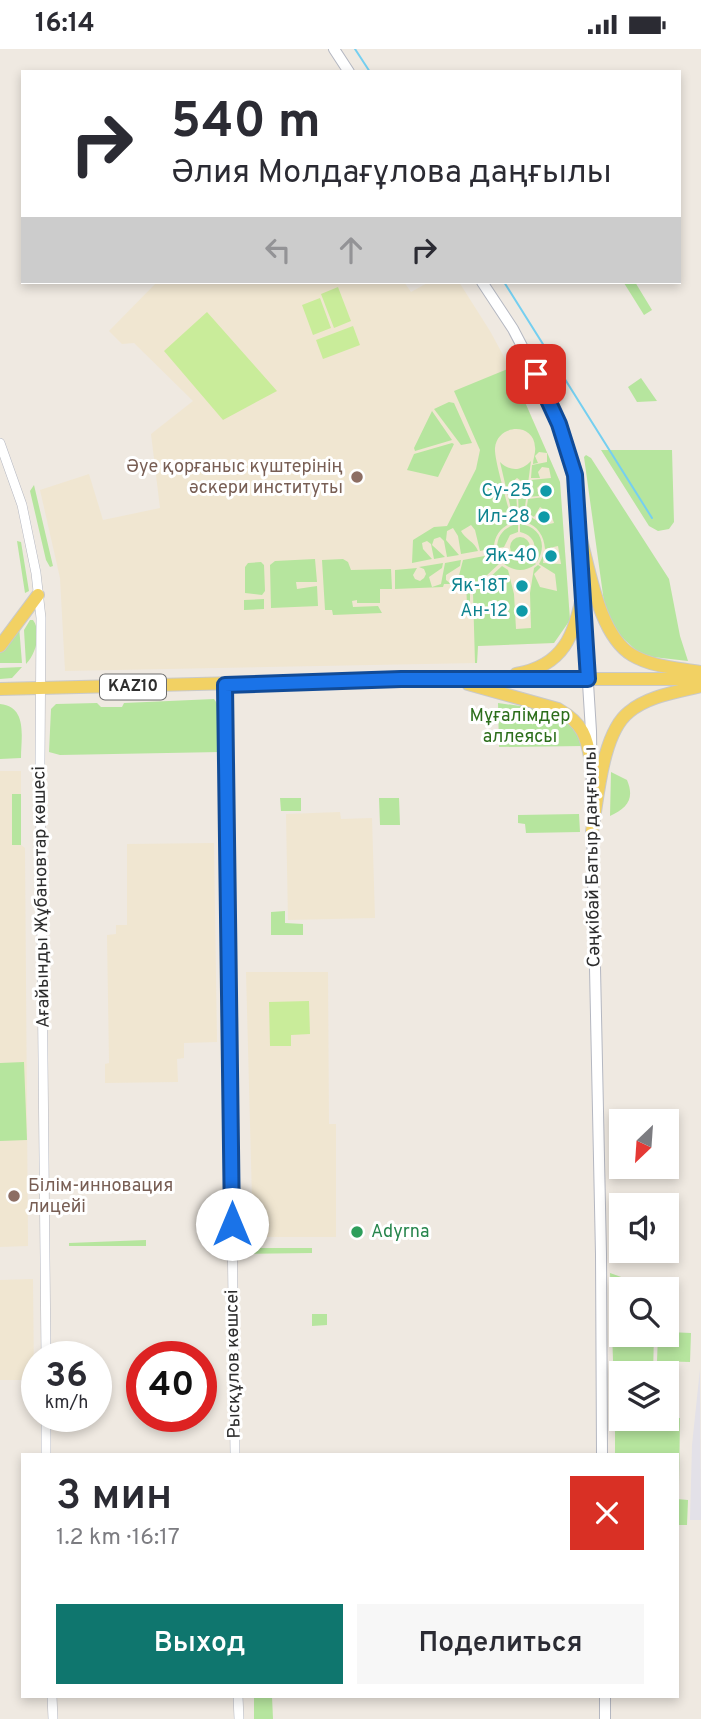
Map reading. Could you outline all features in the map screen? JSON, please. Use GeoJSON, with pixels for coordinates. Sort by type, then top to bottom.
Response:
{"type":"FeatureCollection","features":[{"type":"Feature","properties":{"kind":"main road"},"geometry":{"type":"LineString","coordinates":[[334,49],[348,70]]}},
{"type":"Feature","properties":{"kind":"main road","name":"Сәңкібай Батыр даңғылы"},"geometry":{"type":"LineString","coordinates":[[483,284],[513,329],[545,390],[575,475],[591,763],[601,1254],[602,1453]]}},
{"type":"Feature","properties":{"kind":"main road"},"geometry":{"type":"LineString","coordinates":[[580,536],[603,618],[619,645],[649,663],[701,672]]}},
{"type":"Feature","properties":{"kind":"main road"},"geometry":{"type":"LineString","coordinates":[[475,679],[536,669],[560,653],[571,638],[583,592]]}},
{"type":"Feature","properties":{"kind":"main road"},"geometry":{"type":"LineString","coordinates":[[0,646],[38,595]]}},
{"type":"Feature","properties":{"kind":"main road"},"geometry":{"type":"LineString","coordinates":[[451,679],[558,709],[571,716],[587,736],[591,763]]}},
{"type":"Feature","properties":{"kind":"main road","name":"KAZ10"},"geometry":{"type":"LineString","coordinates":[[0,689],[451,679],[701,679]]}},
{"type":"Feature","properties":{"kind":"main road"},"geometry":{"type":"LineString","coordinates":[[592,831],[611,738],[623,717],[642,704],[701,686]]}},
{"type":"Feature","properties":{"kind":"main road"},"geometry":{"type":"LineString","coordinates":[[605,1698],[606,1719]]}},
{"type":"Feature","properties":{"kind":"street","name":"Ағайынды Жұбановтар көшесі"},"geometry":{"type":"LineString","coordinates":[[0,443],[22,505],[38,595],[42,641],[46,1341]]}},
{"type":"Feature","properties":{"kind":"street","name":"Рысқұлов көшсеі"},"geometry":{"type":"LineString","coordinates":[[225,685],[235,1453]]}},
{"type":"Feature","properties":{"kind":"street"},"geometry":{"type":"LineString","coordinates":[[46,1432],[47,1453]]}},
{"type":"Feature","properties":{"kind":"street"},"geometry":{"type":"LineString","coordinates":[[51,1698],[52,1719]]}},
{"type":"Feature","properties":{"kind":"street"},"geometry":{"type":"LineString","coordinates":[[238,1698],[239,1719]]}},
{"type":"Feature","properties":{"kind":"shaded area","name":"Әуе қорғаныс күштерінің әскери институты"},"geometry":{"type":"Polygon","coordinates":[[[155,284],[405,284],[411,292],[425,284],[460,284],[510,368],[560,482],[570,620],[554,643],[478,646],[477,663],[65,671],[60,578],[40,490],[89,474],[103,520],[160,508],[151,434],[193,401],[134,343],[122,344],[109,331],[155,284]]]}},
{"type":"Feature","properties":{"kind":"shaded area"},"geometry":{"type":"Polygon","coordinates":[[[0,771],[21,771],[21,845],[25,848],[28,1246],[0,1247],[0,771]]]}},
{"type":"Feature","properties":{"kind":"shaded area"},"geometry":{"type":"Polygon","coordinates":[[[340,812],[341,819],[372,818],[375,918],[288,920],[286,814],[340,812]]]}},
{"type":"Feature","properties":{"kind":"shaded area"},"geometry":{"type":"Polygon","coordinates":[[[214,843],[217,1042],[184,1043],[184,1058],[177,1059],[178,1082],[105,1083],[105,1064],[109,1063],[107,935],[116,934],[116,925],[127,925],[127,844],[214,843]]]}},
{"type":"Feature","properties":{"kind":"shaded area"},"geometry":{"type":"Polygon","coordinates":[[[246,972],[328,972],[329,1124],[336,1124],[336,1237],[253,1237],[246,972]]]}},
{"type":"Feature","properties":{"kind":"shaded area"},"geometry":{"type":"Polygon","coordinates":[[[33,1279],[34,1341],[21,1341],[21,1380],[0,1380],[0,1280],[33,1279]]]}},
{"type":"Feature","properties":{"kind":"shaded area"},"geometry":{"type":"Polygon","coordinates":[[[700,1369],[701,1520],[690,1520],[692,1445],[700,1369]]]}},
{"type":"Feature","properties":{"kind":"green space"},"geometry":{"type":"Polygon","coordinates":[[[625,284],[636,284],[652,310],[644,315],[625,284]]]}},
{"type":"Feature","properties":{"kind":"green space"},"geometry":{"type":"Polygon","coordinates":[[[338,287],[351,321],[334,328],[321,294],[338,287]]]}},
{"type":"Feature","properties":{"kind":"green space"},"geometry":{"type":"Polygon","coordinates":[[[320,298],[331,328],[313,335],[302,305],[320,298]]]}},
{"type":"Feature","properties":{"kind":"green space"},"geometry":{"type":"Polygon","coordinates":[[[207,312],[277,391],[223,420],[164,351],[207,312]]]}},
{"type":"Feature","properties":{"kind":"green space"},"geometry":{"type":"Polygon","coordinates":[[[353,326],[360,345],[323,359],[316,340],[353,326]]]}},
{"type":"Feature","properties":{"kind":"green space"},"geometry":{"type":"Polygon","coordinates":[[[510,368],[560,482],[570,620],[554,643],[478,646],[475,663],[473,593],[502,566],[508,570],[514,594],[516,629],[531,628],[530,593],[534,568],[538,565],[541,567],[534,574],[540,587],[557,591],[555,574],[539,564],[544,554],[543,563],[561,564],[558,546],[545,549],[540,532],[525,522],[526,514],[544,525],[554,523],[551,514],[540,507],[534,517],[526,512],[528,499],[553,496],[551,484],[542,483],[537,488],[539,496],[528,497],[531,480],[551,478],[549,468],[542,467],[538,472],[540,478],[531,478],[532,465],[547,462],[547,453],[539,452],[535,456],[538,463],[533,464],[533,439],[529,433],[522,430],[508,431],[497,440],[497,463],[512,523],[499,533],[494,548],[480,551],[475,530],[471,525],[461,531],[478,551],[461,554],[458,536],[453,528],[447,531],[446,540],[459,555],[447,557],[444,541],[440,537],[434,539],[432,545],[445,557],[434,559],[431,544],[427,541],[422,543],[423,549],[432,559],[412,563],[413,540],[434,527],[447,526],[476,469],[480,450],[454,391],[510,368]]]}},
{"type":"Feature","properties":{"kind":"green space"},"geometry":{"type":"Polygon","coordinates":[[[641,378],[657,401],[637,402],[628,387],[641,378]]]}},
{"type":"Feature","properties":{"kind":"green space"},"geometry":{"type":"Polygon","coordinates":[[[449,402],[454,403],[472,443],[461,445],[434,409],[449,402]]]}},
{"type":"Feature","properties":{"kind":"green space"},"geometry":{"type":"Polygon","coordinates":[[[432,411],[452,440],[415,451],[414,448],[432,411]]]}},
{"type":"Feature","properties":{"kind":"green space"},"geometry":{"type":"Polygon","coordinates":[[[454,444],[438,477],[407,470],[414,454],[454,444]]]}},
{"type":"Feature","properties":{"kind":"green space"},"geometry":{"type":"Polygon","coordinates":[[[601,450],[672,450],[674,522],[669,529],[658,531],[649,526],[601,450]]]}},
{"type":"Feature","properties":{"kind":"green space"},"geometry":{"type":"Polygon","coordinates":[[[586,455],[591,458],[669,579],[680,636],[688,661],[653,657],[638,652],[614,630],[604,602],[584,457],[586,455]]]}},
{"type":"Feature","properties":{"kind":"green space"},"geometry":{"type":"Polygon","coordinates":[[[531,461],[523,522],[519,522],[518,492],[523,489],[524,483],[517,478],[511,483],[516,492],[518,522],[514,522],[500,462],[516,469],[531,461]]]}},
{"type":"Feature","properties":{"kind":"green space"},"geometry":{"type":"Polygon","coordinates":[[[34,485],[53,566],[50,567],[30,491],[34,485]]]}},
{"type":"Feature","properties":{"kind":"green space"},"geometry":{"type":"Polygon","coordinates":[[[518,524],[518,532],[510,535],[504,547],[497,548],[498,539],[503,532],[518,524]]]}},
{"type":"Feature","properties":{"kind":"green space"},"geometry":{"type":"Polygon","coordinates":[[[520,524],[533,528],[540,537],[542,549],[537,562],[532,556],[533,541],[520,532],[520,524]]]}},
{"type":"Feature","properties":{"kind":"green space"},"geometry":{"type":"Polygon","coordinates":[[[520,537],[527,540],[530,547],[527,554],[520,557],[513,554],[510,547],[513,540],[520,537]]]}},
{"type":"Feature","properties":{"kind":"green space"},"geometry":{"type":"Polygon","coordinates":[[[17,541],[21,542],[29,591],[25,593],[17,541]]]}},
{"type":"Feature","properties":{"kind":"green space"},"geometry":{"type":"Polygon","coordinates":[[[495,554],[500,563],[470,591],[470,603],[467,604],[466,583],[457,583],[463,560],[495,554]]]}},
{"type":"Feature","properties":{"kind":"green space"},"geometry":{"type":"Polygon","coordinates":[[[510,558],[520,562],[530,558],[536,564],[528,569],[516,570],[504,564],[510,558]]]}},
{"type":"Feature","properties":{"kind":"green space"},"geometry":{"type":"Polygon","coordinates":[[[315,559],[317,582],[296,582],[297,589],[317,586],[318,606],[271,608],[270,565],[275,561],[315,559]]]}},
{"type":"Feature","properties":{"kind":"green space"},"geometry":{"type":"Polygon","coordinates":[[[343,559],[348,562],[351,570],[391,569],[392,589],[380,589],[380,603],[352,601],[353,607],[378,606],[382,613],[333,615],[332,610],[325,610],[322,560],[343,559]]]}},
{"type":"Feature","properties":{"kind":"green space"},"geometry":{"type":"Polygon","coordinates":[[[461,560],[460,566],[446,575],[446,580],[451,584],[444,584],[443,587],[395,589],[395,570],[417,568],[413,575],[420,581],[426,574],[424,569],[419,567],[443,563],[442,568],[429,577],[432,587],[441,584],[445,563],[461,560]]]}},
{"type":"Feature","properties":{"kind":"green space"},"geometry":{"type":"Polygon","coordinates":[[[261,562],[264,565],[265,591],[262,595],[245,593],[245,567],[248,563],[261,562]]]}},
{"type":"Feature","properties":{"kind":"green space"},"geometry":{"type":"Polygon","coordinates":[[[264,599],[264,609],[244,610],[244,600],[264,599]]]}},
{"type":"Feature","properties":{"kind":"green space"},"geometry":{"type":"Polygon","coordinates":[[[30,620],[36,625],[37,637],[35,649],[26,664],[24,630],[30,620]]]}},
{"type":"Feature","properties":{"kind":"green space"},"geometry":{"type":"Polygon","coordinates":[[[19,626],[22,663],[0,663],[0,653],[19,626]]]}},
{"type":"Feature","properties":{"kind":"green space"},"geometry":{"type":"Polygon","coordinates":[[[22,667],[12,678],[0,679],[0,668],[22,667]]]}},
{"type":"Feature","properties":{"kind":"green space"},"geometry":{"type":"Polygon","coordinates":[[[214,699],[220,717],[220,752],[60,755],[49,752],[51,709],[56,704],[97,703],[101,707],[122,707],[124,703],[214,699]]]}},
{"type":"Feature","properties":{"kind":"green space","name":"Мұғалімдер аллеясы"},"geometry":{"type":"Polygon","coordinates":[[[498,703],[549,710],[571,722],[583,746],[499,747],[498,703]]]}},
{"type":"Feature","properties":{"kind":"green space"},"geometry":{"type":"Polygon","coordinates":[[[0,704],[9,706],[19,717],[22,732],[21,758],[0,759],[0,704]]]}},
{"type":"Feature","properties":{"kind":"green space"},"geometry":{"type":"Polygon","coordinates":[[[611,772],[627,780],[630,798],[621,810],[610,816],[611,772]]]}},
{"type":"Feature","properties":{"kind":"green space"},"geometry":{"type":"Polygon","coordinates":[[[12,794],[21,794],[21,845],[12,845],[12,794]]]}},
{"type":"Feature","properties":{"kind":"green space"},"geometry":{"type":"Polygon","coordinates":[[[280,798],[301,798],[301,811],[281,811],[280,798]]]}},
{"type":"Feature","properties":{"kind":"green space"},"geometry":{"type":"Polygon","coordinates":[[[379,798],[399,798],[400,825],[380,825],[379,798]]]}},
{"type":"Feature","properties":{"kind":"green space"},"geometry":{"type":"Polygon","coordinates":[[[579,814],[580,832],[526,833],[525,824],[518,823],[518,815],[579,814]]]}},
{"type":"Feature","properties":{"kind":"green space"},"geometry":{"type":"Polygon","coordinates":[[[285,911],[285,923],[303,924],[303,935],[271,935],[271,912],[285,911]]]}},
{"type":"Feature","properties":{"kind":"green space"},"geometry":{"type":"Polygon","coordinates":[[[309,1001],[310,1034],[291,1035],[291,1046],[270,1046],[269,1002],[309,1001]]]}},
{"type":"Feature","properties":{"kind":"green space"},"geometry":{"type":"Polygon","coordinates":[[[24,1062],[27,1140],[0,1141],[0,1063],[24,1062]]]}},
{"type":"Feature","properties":{"kind":"green space"},"geometry":{"type":"Polygon","coordinates":[[[146,1240],[146,1246],[69,1246],[69,1243],[146,1240]]]}},
{"type":"Feature","properties":{"kind":"green space"},"geometry":{"type":"Polygon","coordinates":[[[243,1248],[312,1248],[312,1253],[243,1254],[243,1248]]]}},
{"type":"Feature","properties":{"kind":"green space"},"geometry":{"type":"Polygon","coordinates":[[[312,1314],[327,1314],[327,1325],[312,1326],[312,1314]]]}},
{"type":"Feature","properties":{"kind":"green space"},"geometry":{"type":"Polygon","coordinates":[[[679,1332],[691,1333],[690,1362],[657,1361],[658,1347],[679,1347],[679,1332]]]}},
{"type":"Feature","properties":{"kind":"green space"},"geometry":{"type":"Polygon","coordinates":[[[613,1347],[654,1347],[653,1361],[613,1361],[613,1347]]]}},
{"type":"Feature","properties":{"kind":"green space"},"geometry":{"type":"Polygon","coordinates":[[[680,1418],[679,1486],[679,1453],[615,1453],[615,1431],[679,1431],[680,1418]]]}},
{"type":"Feature","properties":{"kind":"green space"},"geometry":{"type":"Polygon","coordinates":[[[679,1499],[688,1500],[687,1525],[679,1525],[679,1499]]]}},
{"type":"Feature","properties":{"kind":"green space"},"geometry":{"type":"Polygon","coordinates":[[[254,1698],[272,1698],[273,1719],[254,1719],[254,1698]]]}},
{"type":"Feature","properties":{"kind":"waterway"},"geometry":{"type":"LineString","coordinates":[[355,49],[369,70]]}},
{"type":"Feature","properties":{"kind":"waterway"},"geometry":{"type":"LineString","coordinates":[[505,284],[652,518]]}},
{"type":"Feature","properties":{"kind":"place","name":"Әуе қорғаныс күштерінің әскери институты"},"geometry":{"type":"Point","coordinates":[357,477]}},
{"type":"Feature","properties":{"kind":"place","name":"Су-25"},"geometry":{"type":"Point","coordinates":[546,491]}},
{"type":"Feature","properties":{"kind":"place","name":"Ил-28"},"geometry":{"type":"Point","coordinates":[544,517]}},
{"type":"Feature","properties":{"kind":"place","name":"Як-40"},"geometry":{"type":"Point","coordinates":[551,556]}},
{"type":"Feature","properties":{"kind":"place","name":"Як-18Т"},"geometry":{"type":"Point","coordinates":[522,586]}},
{"type":"Feature","properties":{"kind":"place","name":"Ан-12"},"geometry":{"type":"Point","coordinates":[522,611]}},
{"type":"Feature","properties":{"kind":"place","name":"Білім-инновация лицейі"},"geometry":{"type":"Point","coordinates":[14,1196]}},
{"type":"Feature","properties":{"kind":"place","name":"Adyrna"},"geometry":{"type":"Point","coordinates":[357,1232]}},
{"type":"Feature","properties":{"kind":"route"},"geometry":{"type":"LineString","coordinates":[[232,1224],[225,685],[401,679],[588,679],[575,475],[559,424],[536,374]]}}]}
